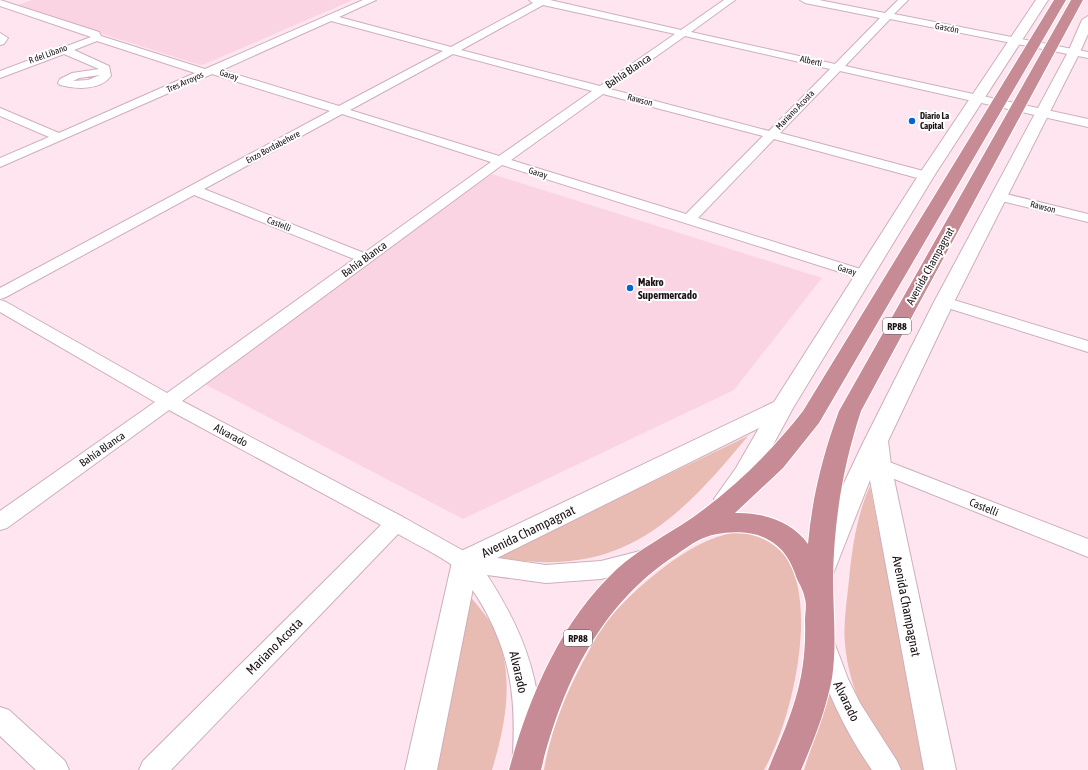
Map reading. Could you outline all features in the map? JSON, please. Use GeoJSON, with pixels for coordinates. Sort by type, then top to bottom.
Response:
{"type":"FeatureCollection","features":[{"type":"Feature","properties":{"kind":"highway","name":"Avenida Champagnat"},"geometry":{"type":"LineString","coordinates":[[784,770],[797,742],[809,710],[817,672],[820,645],[819,620],[824,515],[828,489],[841,435],[850,411],[1009,105],[1034,44],[1060,0]]}},
{"type":"Feature","properties":{"kind":"highway","name":"Avenida Champagnat"},"geometry":{"type":"LineString","coordinates":[[1034,44],[1077,0]]}},
{"type":"Feature","properties":{"kind":"highway","name":"Avenida Champagnat"},"geometry":{"type":"LineString","coordinates":[[525,770],[533,734],[549,691],[567,656],[585,627],[627,576],[655,554],[715,515],[733,501],[762,475],[798,434],[811,417],[1009,105]]}},
{"type":"Feature","properties":{"kind":"highway","name":"RP88"},"geometry":{"type":"LineString","coordinates":[[679,539],[712,525],[728,522],[753,523],[777,532],[790,542],[802,556],[815,590],[819,620]]}},
{"type":"Feature","properties":{"kind":"street"},"geometry":{"type":"LineString","coordinates":[[1,5],[19,0]]}},
{"type":"Feature","properties":{"kind":"street","name":"Tres Arroyos"},"geometry":{"type":"LineString","coordinates":[[0,163],[371,0]]}},
{"type":"Feature","properties":{"kind":"street","name":"Bahía Blanca"},"geometry":{"type":"LineString","coordinates":[[0,522],[168,402],[364,258],[601,89],[730,0]]}},
{"type":"Feature","properties":{"kind":"street","name":"Gascón"},"geometry":{"type":"LineString","coordinates":[[806,0],[1088,55]]}},
{"type":"Feature","properties":{"kind":"street","name":"Mariano Acosta"},"geometry":{"type":"LineString","coordinates":[[688,220],[903,0]]}},
{"type":"Feature","properties":{"kind":"street","name":"Avenida Champagnat"},"geometry":{"type":"LineString","coordinates":[[715,515],[745,474],[782,407],[926,176],[978,98],[1034,44],[1042,0]]}},
{"type":"Feature","properties":{"kind":"street","name":"Alberti"},"geometry":{"type":"LineString","coordinates":[[540,1],[1088,122]]}},
{"type":"Feature","properties":{"kind":"street","name":"Enzo Bordabehere"},"geometry":{"type":"LineString","coordinates":[[0,294],[341,111],[540,1]]}},
{"type":"Feature","properties":{"kind":"street","name":"Garay"},"geometry":{"type":"LineString","coordinates":[[1,5],[95,34],[97,38],[341,111],[864,275]]}},
{"type":"Feature","properties":{"kind":"street","name":"Rawson"},"geometry":{"type":"LineString","coordinates":[[330,18],[926,176]]}},
{"type":"Feature","properties":{"kind":"street","name":"Avenida Champagnat"},"geometry":{"type":"LineString","coordinates":[[821,570],[857,482],[876,441],[944,302],[1074,52],[1088,20]]}},
{"type":"Feature","properties":{"kind":"street"},"geometry":{"type":"LineString","coordinates":[[0,36],[3,38],[0,42]]}},
{"type":"Feature","properties":{"kind":"street"},"geometry":{"type":"LineString","coordinates":[[0,75],[97,38]]}},
{"type":"Feature","properties":{"kind":"street"},"geometry":{"type":"LineString","coordinates":[[65,50],[102,66],[105,71]]}},
{"type":"Feature","properties":{"kind":"street","name":"R del Libano"},"geometry":{"type":"LineString","coordinates":[[0,72],[65,50]]}},
{"type":"Feature","properties":{"kind":"street"},"geometry":{"type":"LineString","coordinates":[[0,112],[59,137]]}},
{"type":"Feature","properties":{"kind":"street","name":"Castelli"},"geometry":{"type":"LineString","coordinates":[[193,190],[364,258]]}},
{"type":"Feature","properties":{"kind":"street","name":"Rawson"},"geometry":{"type":"LineString","coordinates":[[998,196],[1088,218]]}},
{"type":"Feature","properties":{"kind":"street"},"geometry":{"type":"LineString","coordinates":[[944,302],[1088,347]]}},
{"type":"Feature","properties":{"kind":"street","name":"Alvarado"},"geometry":{"type":"LineString","coordinates":[[0,305],[168,402],[396,523],[465,562],[517,571],[546,574],[572,573],[601,570],[626,564],[655,554]]}},
{"type":"Feature","properties":{"kind":"street","name":"Avenida Champagnat"},"geometry":{"type":"LineString","coordinates":[[465,562],[782,407]]}},
{"type":"Feature","properties":{"kind":"street","name":"Avenida Champagnat"},"geometry":{"type":"LineString","coordinates":[[876,441],[940,770]]}},
{"type":"Feature","properties":{"kind":"street","name":"Castelli"},"geometry":{"type":"LineString","coordinates":[[880,465],[1088,548]]}},
{"type":"Feature","properties":{"kind":"street","name":"Mariano Acosta"},"geometry":{"type":"LineString","coordinates":[[152,770],[396,523]]}},
{"type":"Feature","properties":{"kind":"street"},"geometry":{"type":"LineString","coordinates":[[421,770],[465,562]]}},
{"type":"Feature","properties":{"kind":"street","name":"Alvarado"},"geometry":{"type":"LineString","coordinates":[[465,562],[501,618],[519,661],[528,712],[525,770]]}},
{"type":"Feature","properties":{"kind":"street","name":"Alvarado"},"geometry":{"type":"LineString","coordinates":[[819,620],[828,658],[840,687],[866,737],[888,770]]}},
{"type":"Feature","properties":{"kind":"street"},"geometry":{"type":"LineString","coordinates":[[0,719],[56,770]]}},
{"type":"Feature","properties":{"kind":"shaded area"},"geometry":{"type":"Polygon","coordinates":[[[32,0],[353,0],[200,65],[15,6],[32,0]]]}},
{"type":"Feature","properties":{"kind":"shaded area"},"geometry":{"type":"Polygon","coordinates":[[[492,174],[822,278],[734,390],[463,519],[195,379],[492,174]]]}},
{"type":"Feature","properties":{"kind":"shaded area"},"geometry":{"type":"Polygon","coordinates":[[[748,436],[695,495],[669,519],[641,538],[611,552],[577,560],[539,562],[496,557],[748,436]]]}},
{"type":"Feature","properties":{"kind":"shaded area"},"geometry":{"type":"Polygon","coordinates":[[[870,486],[926,770],[901,770],[890,756],[864,711],[851,678],[847,661],[844,628],[852,556],[858,520],[870,486]]]}},
{"type":"Feature","properties":{"kind":"shaded area"},"geometry":{"type":"Polygon","coordinates":[[[736,532],[759,537],[773,545],[784,555],[789,562],[797,584],[801,609],[801,638],[791,697],[774,749],[764,770],[544,770],[551,739],[567,694],[602,627],[631,596],[671,562],[689,550],[707,541],[736,532]]]}},
{"type":"Feature","properties":{"kind":"shaded area"},"geometry":{"type":"Polygon","coordinates":[[[469,595],[493,627],[505,662],[506,698],[505,716],[501,735],[492,770],[432,770],[469,595]]]}},
{"type":"Feature","properties":{"kind":"shaded area"},"geometry":{"type":"Polygon","coordinates":[[[828,684],[875,770],[804,770],[818,727],[828,684]]]}},
{"type":"Feature","properties":{"kind":"place","name":"Diario La Capital"},"geometry":{"type":"Point","coordinates":[912,121]}},
{"type":"Feature","properties":{"kind":"place","name":"Makro Supermercado"},"geometry":{"type":"Point","coordinates":[630,288]}}]}
